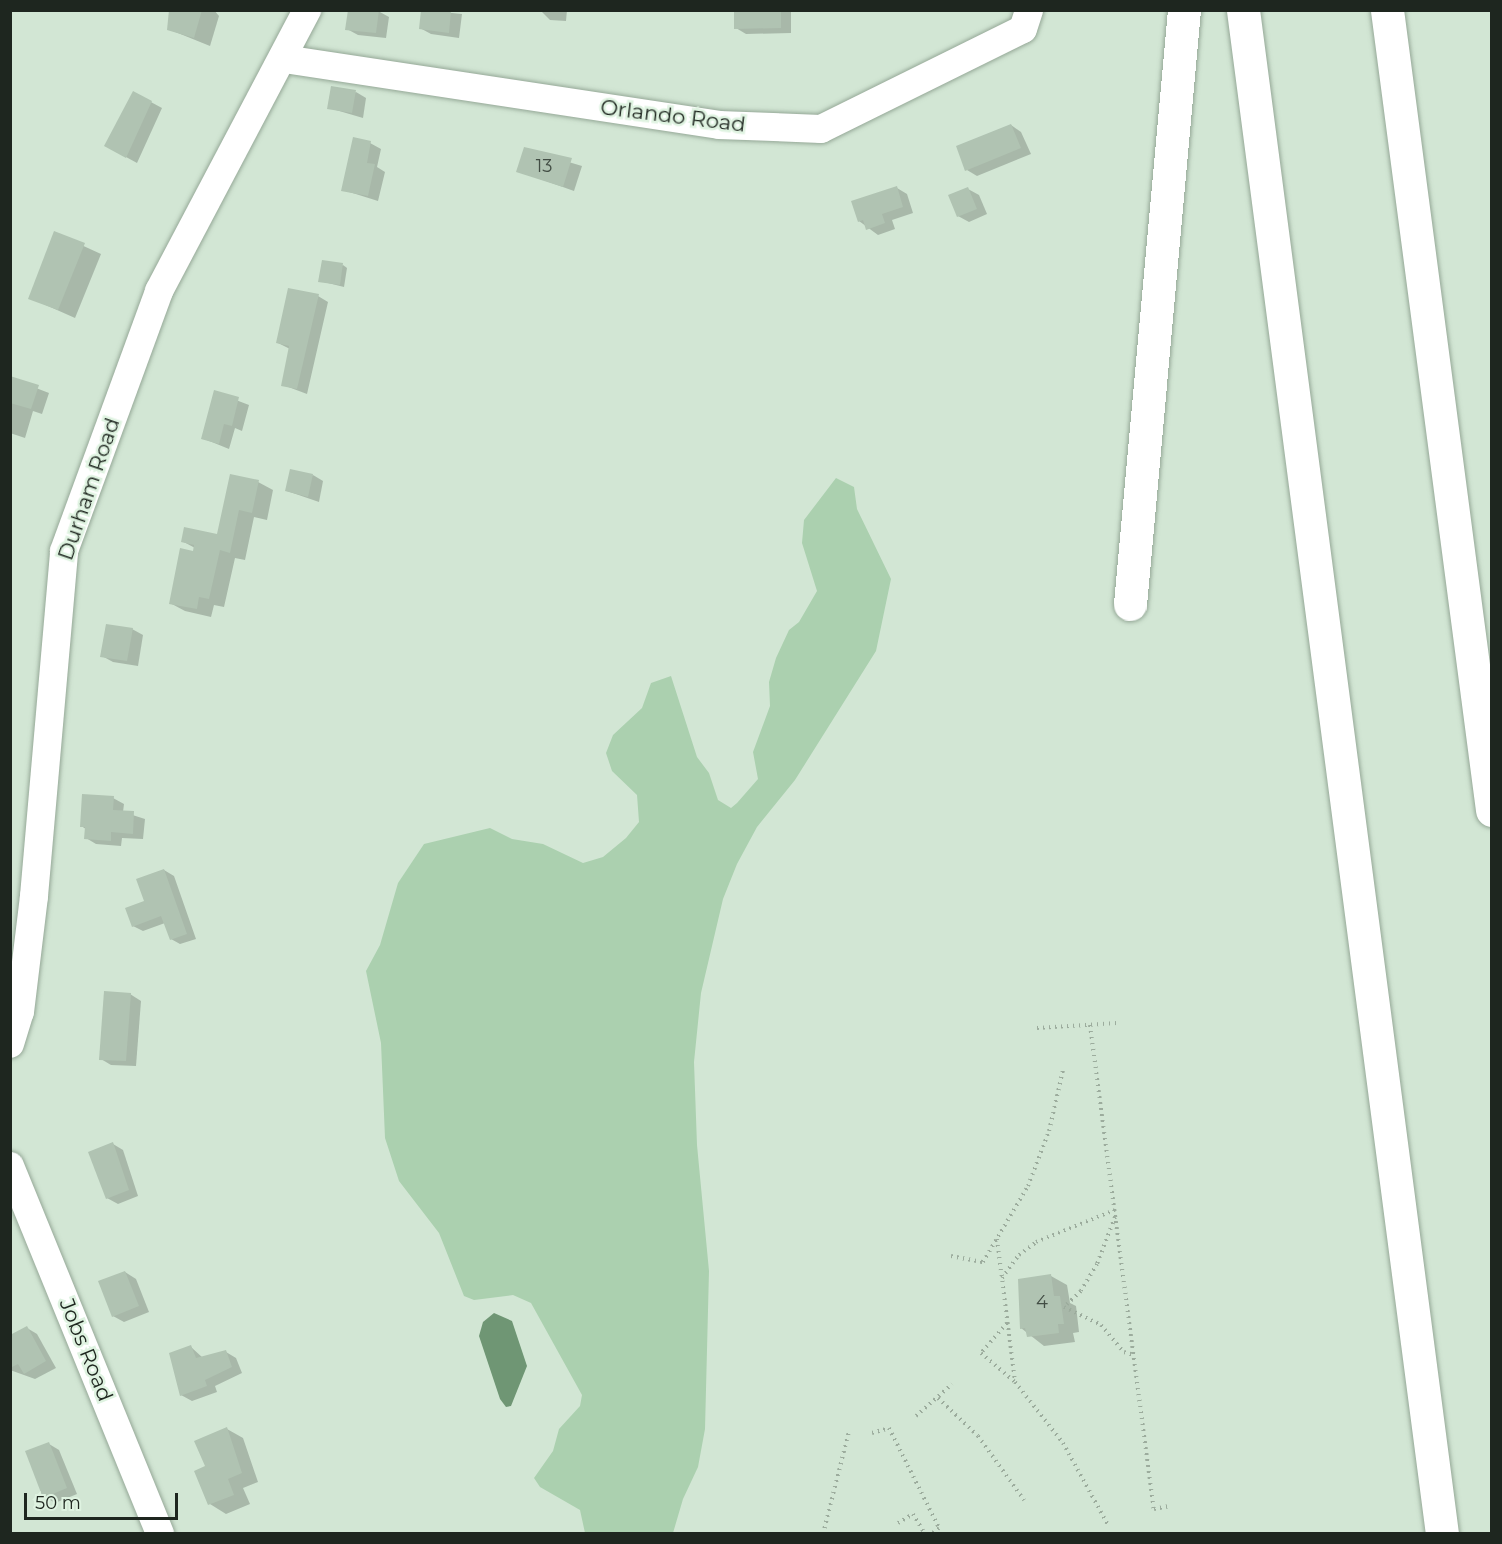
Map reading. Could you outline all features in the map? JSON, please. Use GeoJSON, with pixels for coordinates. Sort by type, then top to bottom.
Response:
{"type":"FeatureCollection","features":[{"type":"Feature","properties":{"kind":"highway"},"geometry":{"type":"LineString","coordinates":[[1130,604],[1184,10]]}},
{"type":"Feature","properties":{"kind":"highway"},"geometry":{"type":"LineString","coordinates":[[1243,10],[1442,1533]]}},
{"type":"Feature","properties":{"kind":"highway"},"geometry":{"type":"LineString","coordinates":[[1387,10],[1491,810]]}},
{"type":"Feature","properties":{"kind":"street","name":"Durham Road"},"geometry":{"type":"LineString","coordinates":[[10,1044],[20,1012],[34,896],[64,551],[159,291],[308,10]]}},
{"type":"Feature","properties":{"kind":"street","name":"Orlando Road"},"geometry":{"type":"LineString","coordinates":[[284,59],[719,125],[821,129],[1023,30],[1029,10]]}},
{"type":"Feature","properties":{"kind":"street","name":"Jobs Road"},"geometry":{"type":"LineString","coordinates":[[10,1166],[160,1533]]}},
{"type":"Feature","properties":{"kind":"path"},"geometry":{"type":"LineString","coordinates":[[1037,1028],[1117,1023]]}},
{"type":"Feature","properties":{"kind":"path"},"geometry":{"type":"LineString","coordinates":[[1090,1025],[1154,1509],[1170,1506]]}},
{"type":"Feature","properties":{"kind":"path"},"geometry":{"type":"LineString","coordinates":[[951,1256],[983,1262],[1028,1186],[1049,1131],[1063,1070]]}},
{"type":"Feature","properties":{"kind":"path"},"geometry":{"type":"LineString","coordinates":[[1002,1279],[1019,1255],[1036,1242],[1115,1210]]}},
{"type":"Feature","properties":{"kind":"path"},"geometry":{"type":"LineString","coordinates":[[1116,1216],[1097,1264],[1081,1291],[1064,1307],[1101,1325],[1124,1352],[1134,1355]]}},
{"type":"Feature","properties":{"kind":"path"},"geometry":{"type":"LineString","coordinates":[[997,1238],[1015,1382]]}},
{"type":"Feature","properties":{"kind":"path"},"geometry":{"type":"LineString","coordinates":[[1007,1323],[981,1353],[1015,1382],[1063,1443],[1108,1525]]}},
{"type":"Feature","properties":{"kind":"path"},"geometry":{"type":"LineString","coordinates":[[916,1416],[952,1384]]}},
{"type":"Feature","properties":{"kind":"path"},"geometry":{"type":"LineString","coordinates":[[938,1398],[978,1436],[1024,1500]]}},
{"type":"Feature","properties":{"kind":"path"},"geometry":{"type":"LineString","coordinates":[[872,1434],[889,1428],[939,1528],[931,1533]]}},
{"type":"Feature","properties":{"kind":"path"},"geometry":{"type":"LineString","coordinates":[[823,1533],[849,1431]]}},
{"type":"Feature","properties":{"kind":"path"},"geometry":{"type":"LineString","coordinates":[[898,1523],[913,1514],[925,1533]]}},
{"type":"Feature","properties":{"kind":"shaded area"},"geometry":{"type":"Polygon","coordinates":[[[836,478],[854,487],[857,509],[891,579],[876,651],[795,780],[757,827],[737,864],[723,899],[701,993],[694,1062],[697,1145],[709,1271],[705,1429],[698,1467],[683,1499],[673,1533],[585,1533],[580,1510],[540,1487],[534,1478],[553,1451],[559,1429],[580,1406],[582,1395],[531,1303],[513,1295],[474,1300],[464,1296],[439,1233],[399,1181],[385,1138],[381,1043],[366,971],[380,945],[398,883],[424,844],[490,828],[512,839],[543,844],[583,863],[603,857],[626,838],[639,822],[637,795],[612,771],[606,753],[613,735],[642,708],[651,683],[671,676],[697,757],[709,773],[718,800],[731,808],[737,803],[758,779],[753,752],[770,706],[769,682],[776,658],[789,630],[799,622],[817,591],[802,543],[804,520],[836,478]]]}},
{"type":"Feature","properties":{"kind":"shaded area"},"geometry":{"type":"Polygon","coordinates":[[[494,1313],[512,1321],[527,1366],[511,1406],[506,1407],[500,1399],[479,1336],[483,1322],[494,1313]]]}},
{"type":"Feature","properties":{"kind":"building"},"geometry":{"type":"Polygon","coordinates":[[[169,10],[202,10],[194,38],[167,30],[169,10]]]}},
{"type":"Feature","properties":{"kind":"building"},"geometry":{"type":"Polygon","coordinates":[[[348,10],[379,10],[376,33],[345,30],[348,10]]]}},
{"type":"Feature","properties":{"kind":"building"},"geometry":{"type":"Polygon","coordinates":[[[421,10],[451,10],[449,33],[419,29],[421,10]]]}},
{"type":"Feature","properties":{"kind":"building"},"geometry":{"type":"Polygon","coordinates":[[[734,10],[781,10],[781,28],[734,29],[734,10]]]}},
{"type":"Feature","properties":{"kind":"building"},"geometry":{"type":"Polygon","coordinates":[[[331,86],[356,90],[352,113],[327,109],[331,86]]]}},
{"type":"Feature","properties":{"kind":"building"},"geometry":{"type":"Polygon","coordinates":[[[133,91],[152,101],[126,158],[104,146],[133,91]]]}},
{"type":"Feature","properties":{"kind":"building"},"geometry":{"type":"Polygon","coordinates":[[[1011,124],[1021,148],[965,171],[956,146],[1011,124]]]}},
{"type":"Feature","properties":{"kind":"building"},"geometry":{"type":"Polygon","coordinates":[[[353,137],[371,141],[367,163],[375,164],[368,196],[341,191],[353,137]]]}},
{"type":"Feature","properties":{"kind":"building"},"geometry":{"type":"Polygon","coordinates":[[[524,147],[572,158],[563,187],[516,172],[524,147]]]}},
{"type":"Feature","properties":{"kind":"building"},"geometry":{"type":"Polygon","coordinates":[[[897,186],[903,207],[882,214],[885,223],[866,230],[863,220],[858,222],[851,201],[897,186]]]}},
{"type":"Feature","properties":{"kind":"building"},"geometry":{"type":"Polygon","coordinates":[[[968,187],[977,209],[957,217],[948,195],[968,187]]]}},
{"type":"Feature","properties":{"kind":"building"},"geometry":{"type":"Polygon","coordinates":[[[54,231],[85,243],[58,310],[28,299],[54,231]]]}},
{"type":"Feature","properties":{"kind":"building"},"geometry":{"type":"Polygon","coordinates":[[[322,260],[343,263],[340,285],[318,282],[322,260]]]}},
{"type":"Feature","properties":{"kind":"building"},"geometry":{"type":"Polygon","coordinates":[[[288,288],[319,294],[297,389],[281,386],[289,346],[276,343],[288,288]]]}},
{"type":"Feature","properties":{"kind":"building"},"geometry":{"type":"Polygon","coordinates":[[[10,376],[39,385],[31,409],[10,403],[10,376]]]}},
{"type":"Feature","properties":{"kind":"building"},"geometry":{"type":"Polygon","coordinates":[[[214,390],[239,397],[232,426],[224,424],[219,444],[201,439],[214,390]]]}},
{"type":"Feature","properties":{"kind":"building"},"geometry":{"type":"Polygon","coordinates":[[[290,469],[313,474],[308,497],[285,491],[290,469]]]}},
{"type":"Feature","properties":{"kind":"building"},"geometry":{"type":"Polygon","coordinates":[[[230,474],[259,480],[252,513],[239,510],[230,553],[220,550],[209,599],[199,597],[197,609],[169,604],[180,548],[193,551],[194,545],[181,542],[184,527],[217,534],[230,474]]]}},
{"type":"Feature","properties":{"kind":"building"},"geometry":{"type":"Polygon","coordinates":[[[106,624],[133,628],[127,661],[100,657],[106,624]]]}},
{"type":"Feature","properties":{"kind":"building"},"geometry":{"type":"Polygon","coordinates":[[[82,794],[114,796],[113,810],[134,811],[133,834],[111,832],[111,841],[84,839],[85,827],[80,827],[82,794]]]}},
{"type":"Feature","properties":{"kind":"building"},"geometry":{"type":"Polygon","coordinates":[[[164,869],[187,934],[170,940],[161,916],[132,927],[125,908],[144,901],[136,879],[164,869]]]}},
{"type":"Feature","properties":{"kind":"building"},"geometry":{"type":"Polygon","coordinates":[[[104,991],[131,993],[126,1061],[99,1060],[104,991]]]}},
{"type":"Feature","properties":{"kind":"building"},"geometry":{"type":"Polygon","coordinates":[[[113,1142],[129,1190],[106,1199],[88,1152],[113,1142]]]}},
{"type":"Feature","properties":{"kind":"building"},"geometry":{"type":"Polygon","coordinates":[[[125,1271],[139,1306],[112,1317],[98,1281],[125,1271]]]}},
{"type":"Feature","properties":{"kind":"building"},"geometry":{"type":"Polygon","coordinates":[[[1051,1274],[1054,1296],[1060,1296],[1064,1324],[1058,1324],[1059,1333],[1027,1337],[1025,1328],[1020,1329],[1018,1279],[1051,1274]]]}},
{"type":"Feature","properties":{"kind":"building"},"geometry":{"type":"Polygon","coordinates":[[[27,1326],[46,1361],[24,1374],[18,1364],[10,1368],[10,1335],[27,1326]]]}},
{"type":"Feature","properties":{"kind":"building"},"geometry":{"type":"Polygon","coordinates":[[[191,1345],[196,1358],[226,1350],[232,1367],[205,1380],[207,1386],[180,1396],[169,1353],[191,1345]]]}},
{"type":"Feature","properties":{"kind":"building"},"geometry":{"type":"Polygon","coordinates":[[[227,1427],[242,1473],[228,1479],[234,1495],[208,1505],[194,1471],[205,1466],[194,1441],[227,1427]]]}},
{"type":"Feature","properties":{"kind":"building"},"geometry":{"type":"Polygon","coordinates":[[[49,1442],[67,1488],[43,1498],[25,1451],[49,1442]]]}}]}
